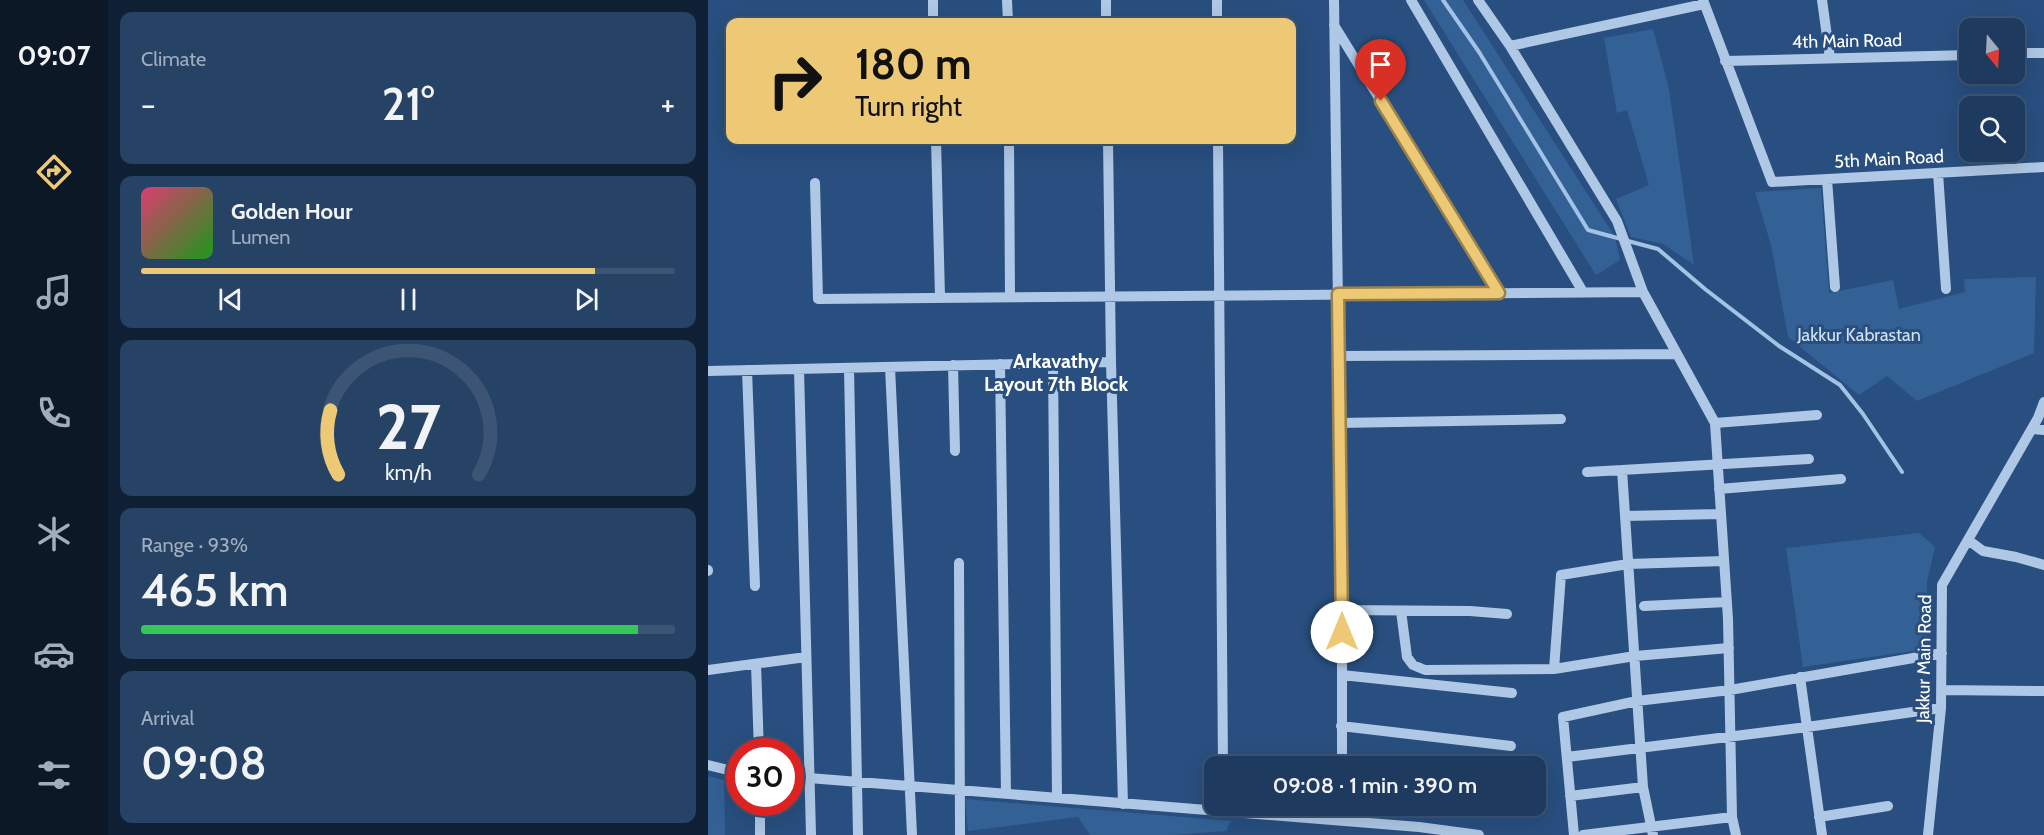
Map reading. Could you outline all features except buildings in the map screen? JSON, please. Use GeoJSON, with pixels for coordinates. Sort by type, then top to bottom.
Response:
{"type":"FeatureCollection","features":[{"type":"Feature","properties":{"kind":"street"},"geometry":{"type":"LineString","coordinates":[[933,0],[933,18]]}},
{"type":"Feature","properties":{"kind":"street"},"geometry":{"type":"LineString","coordinates":[[1007,0],[1008,18]]}},
{"type":"Feature","properties":{"kind":"street"},"geometry":{"type":"LineString","coordinates":[[1106,0],[1106,18]]}},
{"type":"Feature","properties":{"kind":"street"},"geometry":{"type":"LineString","coordinates":[[1217,0],[1217,18]]}},
{"type":"Feature","properties":{"kind":"street"},"geometry":{"type":"LineString","coordinates":[[1334,0],[1342,756]]}},
{"type":"Feature","properties":{"kind":"street"},"geometry":{"type":"LineString","coordinates":[[1411,0],[1583,292]]}},
{"type":"Feature","properties":{"kind":"street"},"geometry":{"type":"LineString","coordinates":[[1478,0],[1510,46],[1617,221],[1642,292],[1715,423],[1729,648],[1732,817],[1736,835]]}},
{"type":"Feature","properties":{"kind":"street"},"geometry":{"type":"LineString","coordinates":[[1822,0],[1830,58]]}},
{"type":"Feature","properties":{"kind":"street"},"geometry":{"type":"LineString","coordinates":[[1510,46],[1703,2],[1725,61]]}},
{"type":"Feature","properties":{"kind":"street"},"geometry":{"type":"LineString","coordinates":[[1334,24],[1499,293]]}},
{"type":"Feature","properties":{"kind":"street"},"geometry":{"type":"LineString","coordinates":[[2025,53],[2044,53]]}},
{"type":"Feature","properties":{"kind":"street","name":"4th Main Road"},"geometry":{"type":"LineString","coordinates":[[1725,61],[1959,55]]}},
{"type":"Feature","properties":{"kind":"street","name":"5th Main Road"},"geometry":{"type":"LineString","coordinates":[[1725,61],[1772,182],[2044,166]]}},
{"type":"Feature","properties":{"kind":"street"},"geometry":{"type":"LineString","coordinates":[[936,144],[940,297]]}},
{"type":"Feature","properties":{"kind":"street"},"geometry":{"type":"LineString","coordinates":[[1008,144],[1010,297]]}},
{"type":"Feature","properties":{"kind":"street"},"geometry":{"type":"LineString","coordinates":[[1108,144],[1111,362],[1123,804]]}},
{"type":"Feature","properties":{"kind":"street"},"geometry":{"type":"LineString","coordinates":[[1218,144],[1223,756]]}},
{"type":"Feature","properties":{"kind":"street"},"geometry":{"type":"LineString","coordinates":[[1938,173],[1946,289]]}},
{"type":"Feature","properties":{"kind":"street"},"geometry":{"type":"LineString","coordinates":[[1827,179],[1835,287]]}},
{"type":"Feature","properties":{"kind":"street"},"geometry":{"type":"LineString","coordinates":[[815,183],[818,298],[1642,292]]}},
{"type":"Feature","properties":{"kind":"street"},"geometry":{"type":"LineString","coordinates":[[1339,356],[1677,354]]}},
{"type":"Feature","properties":{"kind":"street"},"geometry":{"type":"LineString","coordinates":[[708,371],[1111,362]]}},
{"type":"Feature","properties":{"kind":"street"},"geometry":{"type":"LineString","coordinates":[[1053,363],[1057,798]]}},
{"type":"Feature","properties":{"kind":"street"},"geometry":{"type":"LineString","coordinates":[[1000,364],[1006,794]]}},
{"type":"Feature","properties":{"kind":"street"},"geometry":{"type":"LineString","coordinates":[[953,365],[955,451]]}},
{"type":"Feature","properties":{"kind":"street"},"geometry":{"type":"LineString","coordinates":[[890,367],[912,835]]}},
{"type":"Feature","properties":{"kind":"street"},"geometry":{"type":"LineString","coordinates":[[849,368],[858,835]]}},
{"type":"Feature","properties":{"kind":"street"},"geometry":{"type":"LineString","coordinates":[[800,369],[811,835]]}},
{"type":"Feature","properties":{"kind":"street"},"geometry":{"type":"LineString","coordinates":[[747,370],[755,586]]}},
{"type":"Feature","properties":{"kind":"street","name":"Jakkur Main Road"},"geometry":{"type":"LineString","coordinates":[[1928,835],[1941,708],[1942,585],[2032,429],[2044,402]]}},
{"type":"Feature","properties":{"kind":"street"},"geometry":{"type":"LineString","coordinates":[[1715,423],[1817,415]]}},
{"type":"Feature","properties":{"kind":"street"},"geometry":{"type":"LineString","coordinates":[[1340,423],[1561,419]]}},
{"type":"Feature","properties":{"kind":"street"},"geometry":{"type":"LineString","coordinates":[[2032,429],[2044,430]]}},
{"type":"Feature","properties":{"kind":"street"},"geometry":{"type":"LineString","coordinates":[[1587,472],[1809,459]]}},
{"type":"Feature","properties":{"kind":"street"},"geometry":{"type":"LineString","coordinates":[[1622,470],[1643,787],[1653,831]]}},
{"type":"Feature","properties":{"kind":"street"},"geometry":{"type":"LineString","coordinates":[[1719,489],[1840,479]]}},
{"type":"Feature","properties":{"kind":"street"},"geometry":{"type":"LineString","coordinates":[[1625,516],[1721,514]]}},
{"type":"Feature","properties":{"kind":"street"},"geometry":{"type":"LineString","coordinates":[[1968,540],[1983,551],[2044,565]]}},
{"type":"Feature","properties":{"kind":"street"},"geometry":{"type":"LineString","coordinates":[[1554,669],[1562,575],[1628,564],[1724,561]]}},
{"type":"Feature","properties":{"kind":"street"},"geometry":{"type":"LineString","coordinates":[[959,562],[960,835]]}},
{"type":"Feature","properties":{"kind":"street"},"geometry":{"type":"LineString","coordinates":[[1644,606],[1727,603]]}},
{"type":"Feature","properties":{"kind":"street"},"geometry":{"type":"LineString","coordinates":[[1342,610],[1470,611],[1507,614]]}},
{"type":"Feature","properties":{"kind":"street"},"geometry":{"type":"LineString","coordinates":[[1401,611],[1407,657],[1413,665],[1425,670],[1554,669],[1635,656],[1729,648]]}},
{"type":"Feature","properties":{"kind":"street"},"geometry":{"type":"LineString","coordinates":[[1574,835],[1563,717],[1637,700],[1730,690],[1941,653]]}},
{"type":"Feature","properties":{"kind":"street"},"geometry":{"type":"LineString","coordinates":[[708,670],[806,657]]}},
{"type":"Feature","properties":{"kind":"street"},"geometry":{"type":"LineString","coordinates":[[756,664],[759,738]]}},
{"type":"Feature","properties":{"kind":"street"},"geometry":{"type":"LineString","coordinates":[[1342,675],[1512,693]]}},
{"type":"Feature","properties":{"kind":"street"},"geometry":{"type":"LineString","coordinates":[[1800,676],[1822,835]]}},
{"type":"Feature","properties":{"kind":"street"},"geometry":{"type":"LineString","coordinates":[[1941,690],[2044,691]]}},
{"type":"Feature","properties":{"kind":"street"},"geometry":{"type":"LineString","coordinates":[[1567,757],[1941,708]]}},
{"type":"Feature","properties":{"kind":"street"},"geometry":{"type":"LineString","coordinates":[[1341,726],[1510,746]]}},
{"type":"Feature","properties":{"kind":"street"},"geometry":{"type":"LineString","coordinates":[[708,765],[726,770]]}},
{"type":"Feature","properties":{"kind":"street"},"geometry":{"type":"LineString","coordinates":[[804,778],[1123,804],[1204,808]]}},
{"type":"Feature","properties":{"kind":"street"},"geometry":{"type":"LineString","coordinates":[[1570,796],[1643,787]]}},
{"type":"Feature","properties":{"kind":"street"},"geometry":{"type":"LineString","coordinates":[[1819,817],[1888,806]]}},
{"type":"Feature","properties":{"kind":"street"},"geometry":{"type":"LineString","coordinates":[[760,816],[760,835]]}},
{"type":"Feature","properties":{"kind":"street"},"geometry":{"type":"LineString","coordinates":[[1293,816],[1419,831],[1479,835]]}},
{"type":"Feature","properties":{"kind":"street"},"geometry":{"type":"LineString","coordinates":[[1342,816],[1342,821]]}},
{"type":"Feature","properties":{"kind":"street"},"geometry":{"type":"LineString","coordinates":[[1583,835],[1653,831],[1732,817]]}},
{"type":"Feature","properties":{"kind":"green space"},"geometry":{"type":"Polygon","coordinates":[[[1424,0],[1463,0],[1615,237],[1620,260],[1596,275],[1424,0]]]}},
{"type":"Feature","properties":{"kind":"green space"},"geometry":{"type":"Polygon","coordinates":[[[1653,29],[1669,89],[1694,265],[1663,244],[1631,237],[1616,199],[1649,185],[1627,110],[1617,113],[1604,38],[1653,29]]]}},
{"type":"Feature","properties":{"kind":"green space","name":"Jakkur Kabrastan"},"geometry":{"type":"Polygon","coordinates":[[[1821,188],[1829,293],[1893,280],[1899,309],[1965,292],[1964,279],[2036,277],[2034,353],[1917,401],[1887,376],[1859,395],[1788,337],[1771,245],[1755,192],[1821,188]]]}},
{"type":"Feature","properties":{"kind":"green space"},"geometry":{"type":"Polygon","coordinates":[[[1919,533],[1935,547],[1927,582],[1927,649],[1803,667],[1786,548],[1919,533]]]}},
{"type":"Feature","properties":{"kind":"green space"},"geometry":{"type":"Polygon","coordinates":[[[708,776],[724,780],[725,835],[708,835],[708,776]]]}},
{"type":"Feature","properties":{"kind":"green space"},"geometry":{"type":"Polygon","coordinates":[[[965,799],[1231,821],[1226,831],[1174,835],[1090,835],[1078,817],[968,831],[965,799]]]}},
{"type":"Feature","properties":{"kind":"waterway"},"geometry":{"type":"LineString","coordinates":[[1443,0],[1479,52],[1588,230],[1621,239]]}},
{"type":"Feature","properties":{"kind":"waterway"},"geometry":{"type":"LineString","coordinates":[[1628,241],[1658,249],[1705,289],[1779,346],[1840,385],[1863,414],[1902,472]]}},
{"type":"Feature","properties":{"kind":"district","name":"Arkavathy Layout 7th Block"},"geometry":{"type":"Point","coordinates":[1056,372]}},
{"type":"Feature","properties":{"kind":"route"},"geometry":{"type":"LineString","coordinates":[[1342,632],[1338,294],[1499,293],[1381,101]]}}]}
